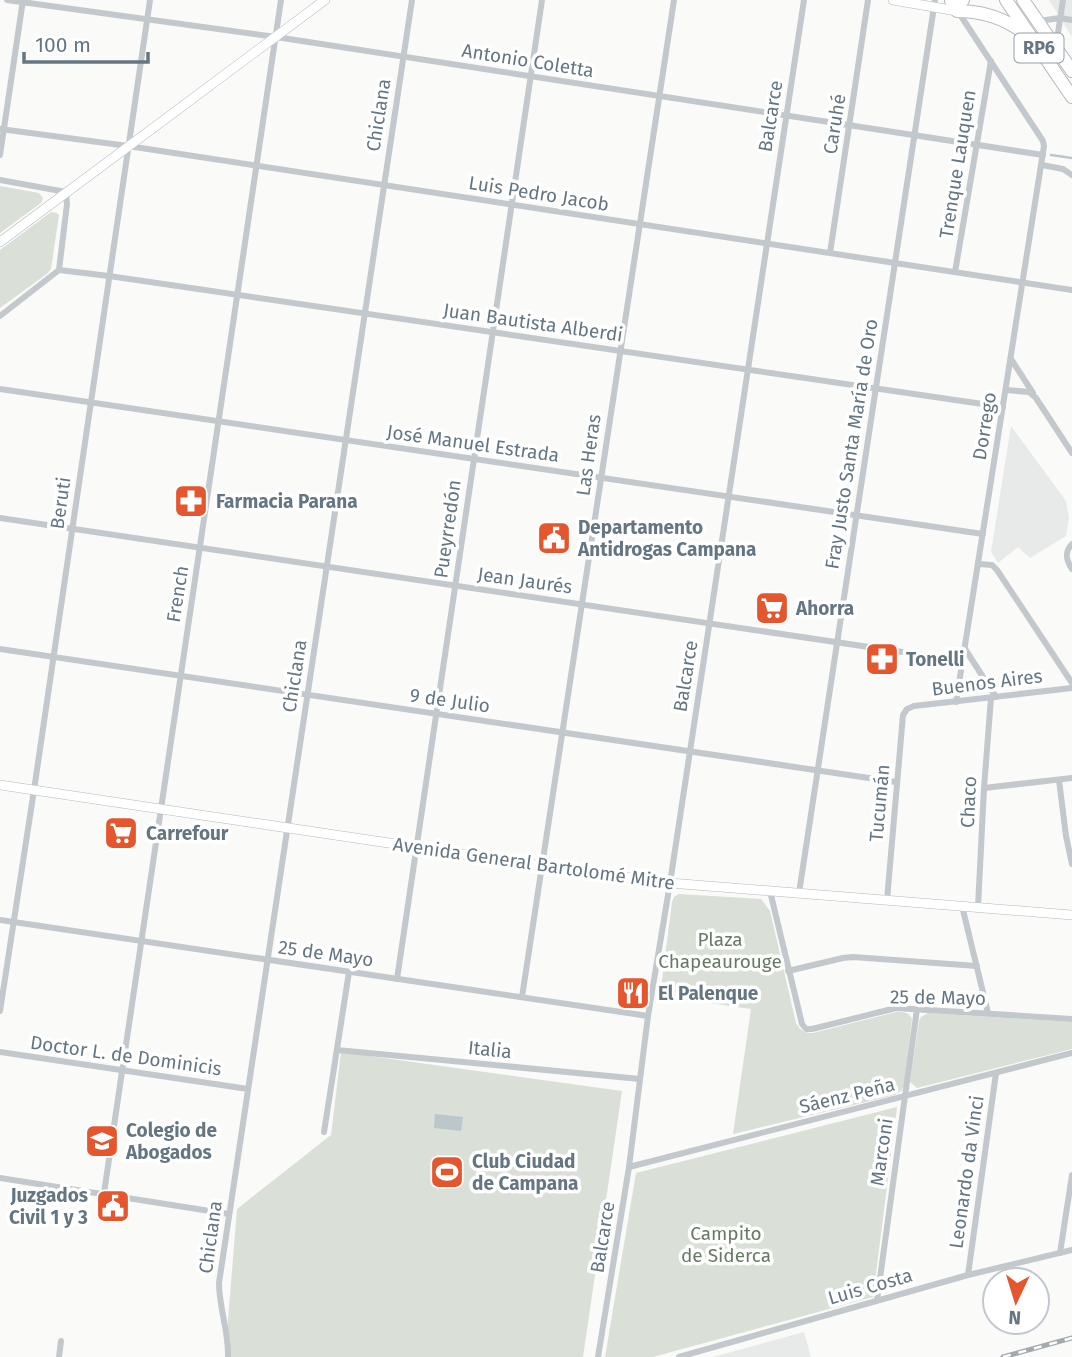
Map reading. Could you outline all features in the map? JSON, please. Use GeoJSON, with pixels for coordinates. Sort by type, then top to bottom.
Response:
{"type":"FeatureCollection","features":[{"type":"Feature","properties":{"kind":"highway","name":"RP6"},"geometry":{"type":"LineString","coordinates":[[1006,0],[1072,97]]}},
{"type":"Feature","properties":{"kind":"highway","name":"RP6"},"geometry":{"type":"LineString","coordinates":[[1023,0],[1072,71]]}},
{"type":"Feature","properties":{"kind":"highway"},"geometry":{"type":"LineString","coordinates":[[954,2],[1014,25],[1036,44]]}},
{"type":"Feature","properties":{"kind":"main road"},"geometry":{"type":"LineString","coordinates":[[0,242],[325,0]]}},
{"type":"Feature","properties":{"kind":"main road"},"geometry":{"type":"LineString","coordinates":[[892,0],[954,2]]}},
{"type":"Feature","properties":{"kind":"main road","name":"Avenida General Bartolomé Mitre"},"geometry":{"type":"LineString","coordinates":[[0,785],[670,883],[1072,915]]}},
{"type":"Feature","properties":{"kind":"street","name":"Antonio Coletta"},"geometry":{"type":"LineString","coordinates":[[7,0],[276,37],[1043,155]]}},
{"type":"Feature","properties":{"kind":"street","name":"Beruti"},"geometry":{"type":"LineString","coordinates":[[0,1011],[150,0]]}},
{"type":"Feature","properties":{"kind":"street","name":"French"},"geometry":{"type":"LineString","coordinates":[[104,1193],[281,0]]}},
{"type":"Feature","properties":{"kind":"street","name":"Chiclana"},"geometry":{"type":"LineString","coordinates":[[228,1357],[219,1283],[412,0]]}},
{"type":"Feature","properties":{"kind":"street","name":"Pueyrredón"},"geometry":{"type":"LineString","coordinates":[[397,979],[542,0]]}},
{"type":"Feature","properties":{"kind":"street","name":"Las Heras"},"geometry":{"type":"LineString","coordinates":[[522,998],[674,0]]}},
{"type":"Feature","properties":{"kind":"street","name":"Balcarce"},"geometry":{"type":"LineString","coordinates":[[598,1357],[629,1167],[648,1016],[804,0]]}},
{"type":"Feature","properties":{"kind":"street","name":"Caruhé"},"geometry":{"type":"LineString","coordinates":[[830,253],[869,0]]}},
{"type":"Feature","properties":{"kind":"street"},"geometry":{"type":"LineString","coordinates":[[1056,48],[1063,0]]}},
{"type":"Feature","properties":{"kind":"street"},"geometry":{"type":"LineString","coordinates":[[0,155],[23,1]]}},
{"type":"Feature","properties":{"kind":"street","name":"Trenque Lauquen"},"geometry":{"type":"LineString","coordinates":[[954,2],[1043,141],[1043,155]]}},
{"type":"Feature","properties":{"kind":"street","name":"Fray Justo Santa María de Oro"},"geometry":{"type":"LineString","coordinates":[[799,894],[934,3]]}},
{"type":"Feature","properties":{"kind":"street"},"geometry":{"type":"LineString","coordinates":[[1038,22],[1060,18],[1072,20]]}},
{"type":"Feature","properties":{"kind":"street","name":"Trenque Lauquen"},"geometry":{"type":"LineString","coordinates":[[955,272],[990,61]]}},
{"type":"Feature","properties":{"kind":"street","name":"Luis Pedro Jacob"},"geometry":{"type":"LineString","coordinates":[[2,129],[1072,290]]}},
{"type":"Feature","properties":{"kind":"street","name":"Dorrego"},"geometry":{"type":"LineString","coordinates":[[956,702],[1043,155]]}},
{"type":"Feature","properties":{"kind":"street"},"geometry":{"type":"LineString","coordinates":[[1042,165],[1063,169],[1072,175]]}},
{"type":"Feature","properties":{"kind":"street"},"geometry":{"type":"LineString","coordinates":[[0,180],[66,192],[67,204],[59,270],[0,316]]}},
{"type":"Feature","properties":{"kind":"street","name":"Juan Bautista Alberdi"},"geometry":{"type":"LineString","coordinates":[[59,270],[1003,407]]}},
{"type":"Feature","properties":{"kind":"street"},"geometry":{"type":"LineString","coordinates":[[1011,359],[1072,453]]}},
{"type":"Feature","properties":{"kind":"street","name":"José Manuel Estrada"},"geometry":{"type":"LineString","coordinates":[[0,389],[983,534]]}},
{"type":"Feature","properties":{"kind":"street"},"geometry":{"type":"LineString","coordinates":[[1006,390],[1029,392],[1036,398]]}},
{"type":"Feature","properties":{"kind":"street","name":"Jean Jaurés"},"geometry":{"type":"LineString","coordinates":[[0,518],[962,661]]}},
{"type":"Feature","properties":{"kind":"street"},"geometry":{"type":"LineString","coordinates":[[1070,566],[1066,556],[1072,544]]}},
{"type":"Feature","properties":{"kind":"street"},"geometry":{"type":"LineString","coordinates":[[978,564],[992,565],[997,570],[1072,686]]}},
{"type":"Feature","properties":{"kind":"street","name":"9 de Julio"},"geometry":{"type":"LineString","coordinates":[[0,649],[896,782]]}},
{"type":"Feature","properties":{"kind":"street"},"geometry":{"type":"LineString","coordinates":[[965,649],[993,697]]}},
{"type":"Feature","properties":{"kind":"street","name":"Buenos Aires"},"geometry":{"type":"LineString","coordinates":[[907,709],[1072,686]]}},
{"type":"Feature","properties":{"kind":"street","name":"Chaco"},"geometry":{"type":"LineString","coordinates":[[978,907],[984,788],[993,697]]}},
{"type":"Feature","properties":{"kind":"street","name":"Tucumán"},"geometry":{"type":"LineString","coordinates":[[887,900],[903,715],[907,709]]}},
{"type":"Feature","properties":{"kind":"street"},"geometry":{"type":"LineString","coordinates":[[984,788],[1072,778]]}},
{"type":"Feature","properties":{"kind":"street"},"geometry":{"type":"LineString","coordinates":[[1059,780],[1072,864]]}},
{"type":"Feature","properties":{"kind":"street"},"geometry":{"type":"LineString","coordinates":[[770,891],[788,971],[853,957],[977,966]]}},
{"type":"Feature","properties":{"kind":"street"},"geometry":{"type":"LineString","coordinates":[[962,906],[988,1013]]}},
{"type":"Feature","properties":{"kind":"street","name":"25 de Mayo"},"geometry":{"type":"LineString","coordinates":[[0,920],[648,1016]]}},
{"type":"Feature","properties":{"kind":"street","name":"25 de Mayo"},"geometry":{"type":"LineString","coordinates":[[788,971],[802,1024],[806,1029],[812,1030],[896,1008],[1072,1018]]}},
{"type":"Feature","properties":{"kind":"street"},"geometry":{"type":"LineString","coordinates":[[324,1132],[349,972]]}},
{"type":"Feature","properties":{"kind":"street","name":"Marconi"},"geometry":{"type":"LineString","coordinates":[[877,1300],[917,1009]]}},
{"type":"Feature","properties":{"kind":"street","name":"Italia"},"geometry":{"type":"LineString","coordinates":[[338,1050],[640,1079]]}},
{"type":"Feature","properties":{"kind":"street","name":"Doctor L. de Dominicis"},"geometry":{"type":"LineString","coordinates":[[0,1052],[248,1089]]}},
{"type":"Feature","properties":{"kind":"street","name":"Sáenz Peña"},"geometry":{"type":"LineString","coordinates":[[629,1167],[1072,1053]]}},
{"type":"Feature","properties":{"kind":"street","name":"Leonardo da Vinci"},"geometry":{"type":"LineString","coordinates":[[968,1275],[996,1073]]}},
{"type":"Feature","properties":{"kind":"street"},"geometry":{"type":"LineString","coordinates":[[1060,1253],[1072,1175]]}},
{"type":"Feature","properties":{"kind":"street"},"geometry":{"type":"LineString","coordinates":[[0,1178],[229,1214]]}},
{"type":"Feature","properties":{"kind":"street","name":"Luis Costa"},"geometry":{"type":"LineString","coordinates":[[679,1357],[968,1275],[1072,1250]]}},
{"type":"Feature","properties":{"kind":"street"},"geometry":{"type":"LineString","coordinates":[[59,1357],[61,1340]]}},
{"type":"Feature","properties":{"kind":"shaded area"},"geometry":{"type":"Polygon","coordinates":[[[1049,0],[1072,0],[1072,37],[1049,0]]]}},
{"type":"Feature","properties":{"kind":"shaded area"},"geometry":{"type":"Polygon","coordinates":[[[1011,426],[1066,501],[1069,517],[1066,536],[1030,558],[1018,547],[998,563],[991,552],[1011,426]]]}},
{"type":"Feature","properties":{"kind":"shaded area"},"geometry":{"type":"Polygon","coordinates":[[[435,1114],[463,1117],[461,1131],[434,1128],[435,1114]]]}},
{"type":"Feature","properties":{"kind":"shaded area"},"geometry":{"type":"Polygon","coordinates":[[[804,1332],[811,1357],[713,1357],[804,1332]]]}},
{"type":"Feature","properties":{"kind":"green space"},"geometry":{"type":"Polygon","coordinates":[[[0,186],[39,193],[43,198],[41,203],[0,233],[0,186]]]}},
{"type":"Feature","properties":{"kind":"green space"},"geometry":{"type":"Polygon","coordinates":[[[51,212],[59,215],[51,269],[0,308],[0,250],[51,212]]]}},
{"type":"Feature","properties":{"kind":"green space","name":"Plaza Chapeaurouge"},"geometry":{"type":"Polygon","coordinates":[[[679,894],[761,899],[770,911],[796,1023],[803,1031],[813,1033],[896,1012],[909,1015],[912,1019],[904,1086],[901,1091],[895,1095],[733,1134],[751,1009],[660,996],[672,902],[679,894]]]}},
{"type":"Feature","properties":{"kind":"green space"},"geometry":{"type":"Polygon","coordinates":[[[928,1013],[1072,1022],[1072,1049],[917,1088],[910,1082],[919,1021],[928,1013]]]}},
{"type":"Feature","properties":{"kind":"green space","name":"Club Ciudad de Campana"},"geometry":{"type":"Polygon","coordinates":[[[341,1052],[622,1091],[583,1357],[225,1357],[237,1209],[331,1135],[341,1052]]]}},
{"type":"Feature","properties":{"kind":"green space","name":"Campito de Siderca"},"geometry":{"type":"Polygon","coordinates":[[[897,1107],[873,1297],[653,1357],[605,1357],[636,1173],[897,1107]]]}},
{"type":"Feature","properties":{"kind":"waterway"},"geometry":{"type":"LineString","coordinates":[[1051,155],[1072,158]]}},
{"type":"Feature","properties":{"kind":"railway"},"geometry":{"type":"LineString","coordinates":[[1003,1357],[1072,1338]]}},
{"type":"Feature","properties":{"kind":"place","name":"Farmacia Parana"},"geometry":{"type":"Point","coordinates":[191,501]}},
{"type":"Feature","properties":{"kind":"place","name":"Departamento Antidrogas Campana"},"geometry":{"type":"Point","coordinates":[554,538]}},
{"type":"Feature","properties":{"kind":"place","name":"Ahorra"},"geometry":{"type":"Point","coordinates":[772,608]}},
{"type":"Feature","properties":{"kind":"place","name":"Tonelli"},"geometry":{"type":"Point","coordinates":[882,659]}},
{"type":"Feature","properties":{"kind":"place","name":"Carrefour"},"geometry":{"type":"Point","coordinates":[121,833]}},
{"type":"Feature","properties":{"kind":"place","name":"El Palenque"},"geometry":{"type":"Point","coordinates":[633,993]}},
{"type":"Feature","properties":{"kind":"place","name":"Colegio de Abogados"},"geometry":{"type":"Point","coordinates":[102,1141]}},
{"type":"Feature","properties":{"kind":"place","name":"Club Ciudad de Campana"},"geometry":{"type":"Point","coordinates":[447,1172]}},
{"type":"Feature","properties":{"kind":"place","name":"Juzgados Civil 1 y 3"},"geometry":{"type":"Point","coordinates":[113,1206]}}]}
